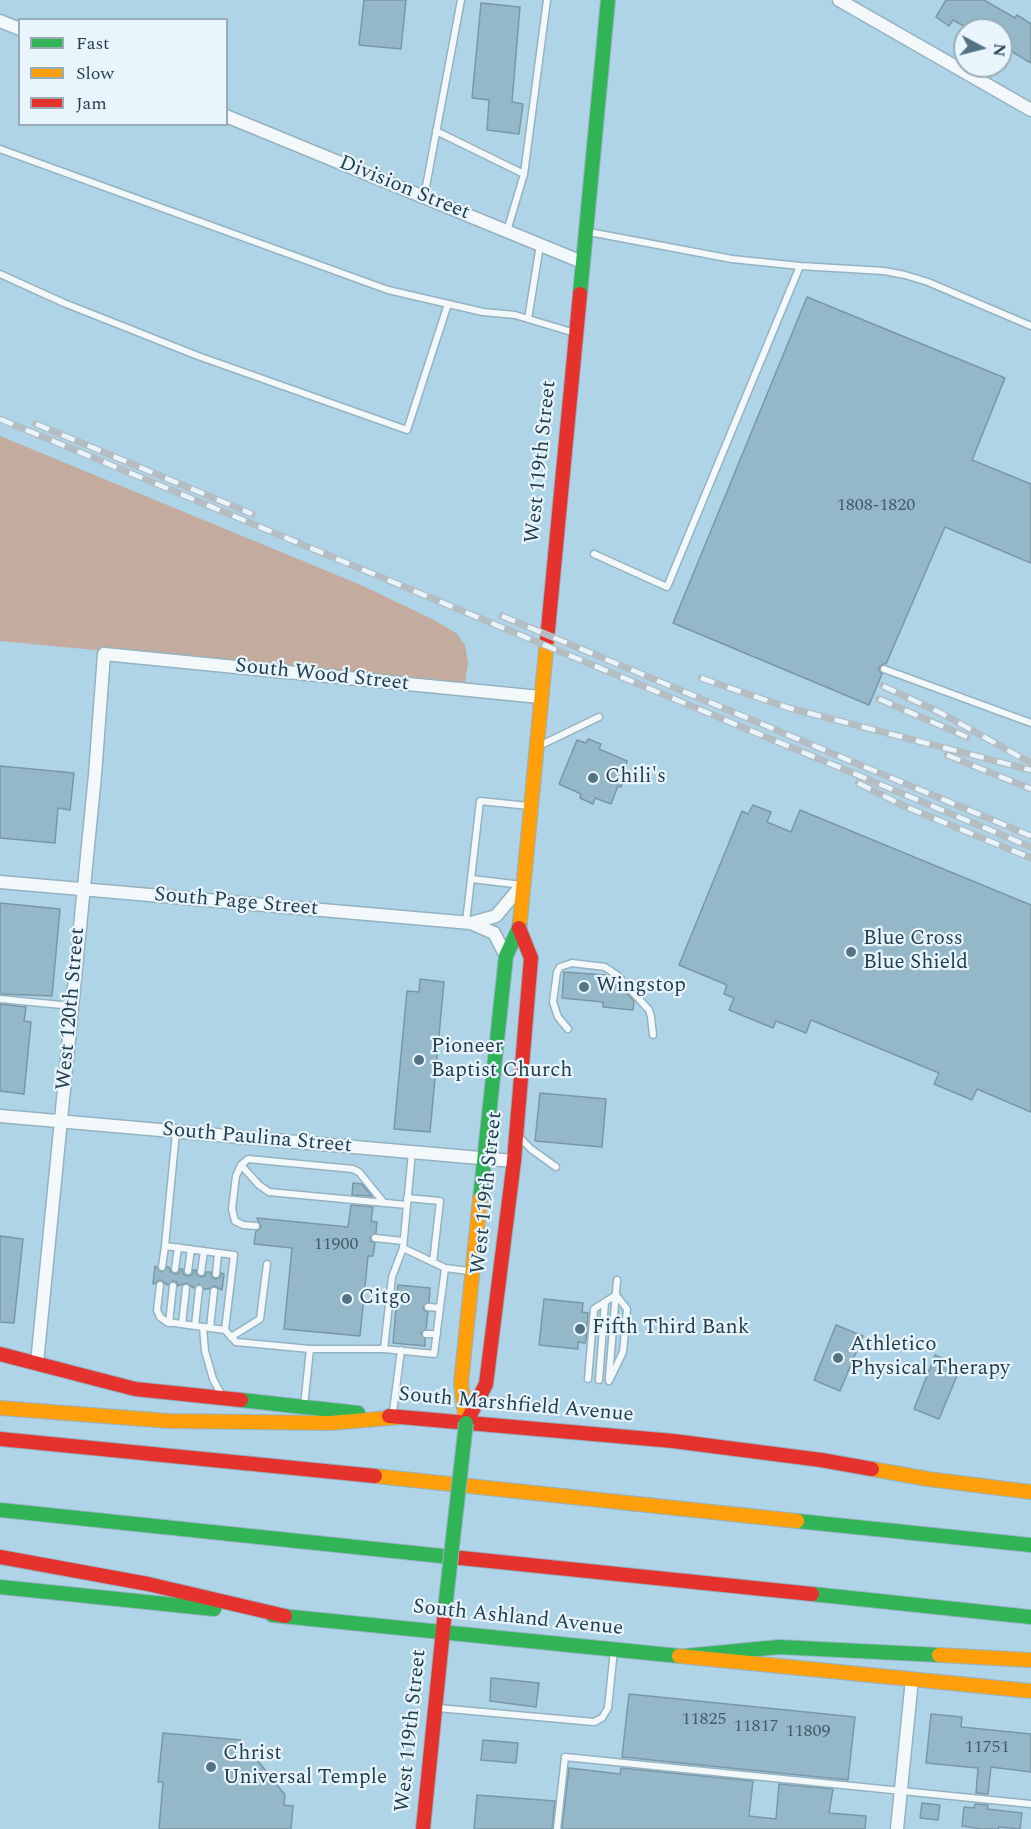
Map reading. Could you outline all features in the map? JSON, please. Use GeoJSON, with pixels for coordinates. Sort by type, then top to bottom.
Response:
{"type":"FeatureCollection","features":[{"type":"Feature","properties":{"kind":"main road","name":"West 119th Street"},"geometry":{"type":"LineString","coordinates":[[423,1829],[466,1423],[461,1383],[506,956],[519,928],[608,0]]}},
{"type":"Feature","properties":{"kind":"main road","name":"West 119th Street"},"geometry":{"type":"LineString","coordinates":[[466,1423],[486,1384],[517,1135],[531,958],[519,928]]}},
{"type":"Feature","properties":{"kind":"main road","name":"South Marshfield Avenue"},"geometry":{"type":"LineString","coordinates":[[0,1354],[135,1389],[224,1400],[673,1441],[821,1460],[928,1479],[1031,1492]]}},
{"type":"Feature","properties":{"kind":"main road"},"geometry":{"type":"LineString","coordinates":[[0,1408],[169,1421],[330,1423],[397,1416]]}},
{"type":"Feature","properties":{"kind":"main road"},"geometry":{"type":"LineString","coordinates":[[0,1439],[519,1490],[725,1514],[1031,1545]]}},
{"type":"Feature","properties":{"kind":"main road"},"geometry":{"type":"LineString","coordinates":[[0,1510],[1031,1617]]}},
{"type":"Feature","properties":{"kind":"main road"},"geometry":{"type":"LineString","coordinates":[[0,1557],[148,1584],[285,1616]]}},
{"type":"Feature","properties":{"kind":"main road","name":"South Ashland Avenue"},"geometry":{"type":"LineString","coordinates":[[0,1587],[1031,1691]]}},
{"type":"Feature","properties":{"kind":"main road"},"geometry":{"type":"LineString","coordinates":[[685,1656],[779,1647],[1031,1660]]}},
{"type":"Feature","properties":{"kind":"street"},"geometry":{"type":"LineString","coordinates":[[839,0],[1031,110]]}},
{"type":"Feature","properties":{"kind":"street"},"geometry":{"type":"LineString","coordinates":[[0,21],[18,28]]}},
{"type":"Feature","properties":{"kind":"street","name":"Division Street"},"geometry":{"type":"LineString","coordinates":[[228,117],[582,262]]}},
{"type":"Feature","properties":{"kind":"street","name":"South Wood Street"},"geometry":{"type":"LineString","coordinates":[[104,654],[540,697]]}},
{"type":"Feature","properties":{"kind":"street","name":"West 120th Street"},"geometry":{"type":"LineString","coordinates":[[37,1362],[62,1123],[104,654]]}},
{"type":"Feature","properties":{"kind":"street","name":"South Page Street"},"geometry":{"type":"LineString","coordinates":[[0,882],[469,923],[494,933],[506,956]]}},
{"type":"Feature","properties":{"kind":"street","name":"South Page Street"},"geometry":{"type":"LineString","coordinates":[[469,923],[496,916],[522,885]]}},
{"type":"Feature","properties":{"kind":"street","name":"South Paulina Street"},"geometry":{"type":"LineString","coordinates":[[0,1116],[514,1161]]}},
{"type":"Feature","properties":{"kind":"street"},"geometry":{"type":"LineString","coordinates":[[897,1829],[912,1679]]}},
{"type":"Feature","properties":{"kind":"lane"},"geometry":{"type":"LineString","coordinates":[[424,197],[461,0]]}},
{"type":"Feature","properties":{"kind":"lane"},"geometry":{"type":"LineString","coordinates":[[507,231],[524,174],[547,0]]}},
{"type":"Feature","properties":{"kind":"lane"},"geometry":{"type":"LineString","coordinates":[[436,130],[524,174]]}},
{"type":"Feature","properties":{"kind":"lane"},"geometry":{"type":"LineString","coordinates":[[0,149],[388,290],[483,312],[515,315],[575,333]]}},
{"type":"Feature","properties":{"kind":"lane"},"geometry":{"type":"LineString","coordinates":[[585,232],[723,257],[905,274],[1031,326]]}},
{"type":"Feature","properties":{"kind":"lane"},"geometry":{"type":"LineString","coordinates":[[528,319],[540,245]]}},
{"type":"Feature","properties":{"kind":"lane"},"geometry":{"type":"LineString","coordinates":[[594,554],[667,587],[800,266]]}},
{"type":"Feature","properties":{"kind":"lane"},"geometry":{"type":"LineString","coordinates":[[0,274],[64,303],[198,356],[407,430],[448,304]]}},
{"type":"Feature","properties":{"kind":"lane"},"geometry":{"type":"LineString","coordinates":[[884,669],[1031,723]]}},
{"type":"Feature","properties":{"kind":"lane"},"geometry":{"type":"LineString","coordinates":[[535,748],[599,717]]}},
{"type":"Feature","properties":{"kind":"lane"},"geometry":{"type":"LineString","coordinates":[[469,923],[471,879],[480,801],[529,806]]}},
{"type":"Feature","properties":{"kind":"lane"},"geometry":{"type":"LineString","coordinates":[[471,879],[522,885]]}},
{"type":"Feature","properties":{"kind":"lane"},"geometry":{"type":"LineString","coordinates":[[568,1029],[555,1011],[553,1002],[557,972],[560,967],[572,963],[605,966],[618,975],[649,1010],[653,1035]]}},
{"type":"Feature","properties":{"kind":"lane"},"geometry":{"type":"LineString","coordinates":[[0,999],[72,1006]]}},
{"type":"Feature","properties":{"kind":"lane"},"geometry":{"type":"LineString","coordinates":[[162,1267],[176,1132]]}},
{"type":"Feature","properties":{"kind":"lane"},"geometry":{"type":"LineString","coordinates":[[517,1135],[531,1149],[556,1167]]}},
{"type":"Feature","properties":{"kind":"lane"},"geometry":{"type":"LineString","coordinates":[[384,1349],[390,1330],[393,1303],[392,1277],[403,1245],[412,1152]]}},
{"type":"Feature","properties":{"kind":"lane"},"geometry":{"type":"LineString","coordinates":[[256,1227],[235,1221],[232,1209],[236,1176],[240,1165],[248,1159],[353,1169],[359,1172],[384,1203]]}},
{"type":"Feature","properties":{"kind":"lane"},"geometry":{"type":"LineString","coordinates":[[240,1165],[269,1192],[384,1203],[440,1202],[433,1262]]}},
{"type":"Feature","properties":{"kind":"lane"},"geometry":{"type":"LineString","coordinates":[[375,1238],[403,1245],[445,1268],[473,1271]]}},
{"type":"Feature","properties":{"kind":"lane"},"geometry":{"type":"LineString","coordinates":[[165,1246],[234,1255],[225,1330]]}},
{"type":"Feature","properties":{"kind":"lane"},"geometry":{"type":"LineString","coordinates":[[176,1269],[178,1247]]}},
{"type":"Feature","properties":{"kind":"lane"},"geometry":{"type":"LineString","coordinates":[[188,1270],[191,1249]]}},
{"type":"Feature","properties":{"kind":"lane"},"geometry":{"type":"LineString","coordinates":[[201,1272],[204,1251]]}},
{"type":"Feature","properties":{"kind":"lane"},"geometry":{"type":"LineString","coordinates":[[216,1274],[218,1252]]}},
{"type":"Feature","properties":{"kind":"lane"},"geometry":{"type":"LineString","coordinates":[[231,1337],[260,1319],[267,1264]]}},
{"type":"Feature","properties":{"kind":"lane"},"geometry":{"type":"LineString","coordinates":[[160,1285],[157,1310],[160,1317],[169,1323],[225,1330],[236,1342],[310,1349],[384,1349],[434,1354],[445,1268]]}},
{"type":"Feature","properties":{"kind":"lane"},"geometry":{"type":"LineString","coordinates":[[616,1295],[627,1309],[623,1352],[609,1381],[617,1280]]}},
{"type":"Feature","properties":{"kind":"lane"},"geometry":{"type":"LineString","coordinates":[[169,1323],[173,1286]]}},
{"type":"Feature","properties":{"kind":"lane"},"geometry":{"type":"LineString","coordinates":[[182,1324],[186,1288]]}},
{"type":"Feature","properties":{"kind":"lane"},"geometry":{"type":"LineString","coordinates":[[195,1326],[199,1289]]}},
{"type":"Feature","properties":{"kind":"lane"},"geometry":{"type":"LineString","coordinates":[[214,1291],[206,1328],[205,1351],[213,1379],[224,1400]]}},
{"type":"Feature","properties":{"kind":"lane"},"geometry":{"type":"LineString","coordinates":[[588,1379],[594,1310],[616,1295]]}},
{"type":"Feature","properties":{"kind":"lane"},"geometry":{"type":"LineString","coordinates":[[599,1380],[605,1302]]}},
{"type":"Feature","properties":{"kind":"lane"},"geometry":{"type":"LineString","coordinates":[[428,1307],[440,1308]]}},
{"type":"Feature","properties":{"kind":"lane"},"geometry":{"type":"LineString","coordinates":[[426,1334],[437,1334]]}},
{"type":"Feature","properties":{"kind":"lane"},"geometry":{"type":"LineString","coordinates":[[304,1407],[310,1349]]}},
{"type":"Feature","properties":{"kind":"lane"},"geometry":{"type":"LineString","coordinates":[[397,1416],[401,1350]]}},
{"type":"Feature","properties":{"kind":"lane"},"geometry":{"type":"LineString","coordinates":[[435,1708],[594,1722],[602,1718],[608,1708],[614,1649]]}},
{"type":"Feature","properties":{"kind":"lane"},"geometry":{"type":"LineString","coordinates":[[557,1829],[565,1757],[1031,1804]]}},
{"type":"Feature","properties":{"kind":"shaded area"},"geometry":{"type":"Polygon","coordinates":[[[0,436],[361,585],[434,620],[456,633],[465,645],[468,662],[465,685],[0,641],[0,436]]]}},
{"type":"Feature","properties":{"kind":"building"},"geometry":{"type":"Polygon","coordinates":[[[364,0],[406,0],[401,49],[359,45],[364,0]]]}},
{"type":"Feature","properties":{"kind":"building"},"geometry":{"type":"Polygon","coordinates":[[[946,0],[984,0],[1015,18],[1017,15],[1031,24],[1031,63],[1013,52],[1013,18],[953,18],[949,26],[936,17],[946,0]]]}},
{"type":"Feature","properties":{"kind":"building"},"geometry":{"type":"Polygon","coordinates":[[[481,3],[520,7],[512,102],[523,104],[519,134],[487,130],[489,100],[472,98],[481,3]]]}},
{"type":"Feature","properties":{"kind":"building"},"geometry":{"type":"Polygon","coordinates":[[[807,297],[1005,378],[972,460],[1031,484],[1031,563],[945,527],[886,664],[879,667],[882,674],[869,705],[673,623],[807,297]]]}},
{"type":"Feature","properties":{"kind":"building","name":"Chili's"},"geometry":{"type":"Polygon","coordinates":[[[588,739],[601,744],[599,749],[627,761],[624,770],[627,771],[611,804],[595,798],[593,804],[580,798],[581,794],[559,784],[577,740],[586,743],[588,739]]]}},
{"type":"Feature","properties":{"kind":"building"},"geometry":{"type":"Polygon","coordinates":[[[0,766],[74,773],[70,810],[58,808],[55,843],[0,838],[0,766]]]}},
{"type":"Feature","properties":{"kind":"building"},"geometry":{"type":"Polygon","coordinates":[[[753,805],[771,812],[767,822],[791,832],[800,810],[1031,905],[1031,1112],[977,1089],[972,1100],[934,1084],[939,1073],[811,1020],[806,1033],[776,1021],[773,1028],[729,1010],[734,998],[724,994],[727,985],[679,965],[742,811],[748,814],[753,805]]]}},
{"type":"Feature","properties":{"kind":"building"},"geometry":{"type":"Polygon","coordinates":[[[0,903],[60,909],[52,996],[0,994],[0,903]]]}},
{"type":"Feature","properties":{"kind":"building"},"geometry":{"type":"Polygon","coordinates":[[[564,972],[606,975],[605,983],[618,984],[634,1001],[633,1010],[603,1007],[603,1002],[562,998],[564,972]]]}},
{"type":"Feature","properties":{"kind":"building","name":"Pioneer Baptist Church"},"geometry":{"type":"Polygon","coordinates":[[[420,979],[444,982],[430,1132],[394,1129],[407,991],[419,992],[420,979]]]}},
{"type":"Feature","properties":{"kind":"building"},"geometry":{"type":"Polygon","coordinates":[[[0,1004],[26,1007],[24,1021],[31,1022],[24,1094],[0,1091],[0,1004]]]}},
{"type":"Feature","properties":{"kind":"building"},"geometry":{"type":"Polygon","coordinates":[[[540,1093],[606,1099],[602,1147],[535,1141],[540,1093]]]}},
{"type":"Feature","properties":{"kind":"building"},"geometry":{"type":"Polygon","coordinates":[[[353,1183],[362,1184],[372,1196],[352,1195],[353,1183]]]}},
{"type":"Feature","properties":{"kind":"building"},"geometry":{"type":"Polygon","coordinates":[[[351,1205],[373,1207],[371,1221],[377,1222],[376,1233],[370,1237],[370,1241],[375,1243],[373,1256],[368,1256],[360,1336],[284,1329],[292,1248],[254,1244],[256,1231],[261,1227],[257,1218],[348,1227],[351,1205]]]}},
{"type":"Feature","properties":{"kind":"building"},"geometry":{"type":"Polygon","coordinates":[[[0,1236],[23,1239],[14,1323],[0,1322],[0,1236]]]}},
{"type":"Feature","properties":{"kind":"building"},"geometry":{"type":"Polygon","coordinates":[[[155,1266],[162,1272],[167,1267],[170,1268],[170,1271],[175,1274],[183,1269],[183,1274],[188,1276],[192,1275],[193,1270],[196,1270],[196,1274],[201,1277],[205,1276],[206,1272],[211,1272],[215,1279],[220,1277],[221,1273],[224,1274],[222,1290],[214,1286],[204,1289],[199,1284],[194,1288],[186,1283],[178,1286],[177,1282],[173,1281],[168,1285],[160,1280],[153,1284],[155,1266]]]}},
{"type":"Feature","properties":{"kind":"building"},"geometry":{"type":"Polygon","coordinates":[[[398,1285],[430,1288],[429,1302],[423,1306],[428,1312],[426,1329],[421,1333],[425,1339],[425,1346],[393,1343],[398,1285]]]}},
{"type":"Feature","properties":{"kind":"building","name":"Fifth Third Bank"},"geometry":{"type":"Polygon","coordinates":[[[544,1299],[583,1303],[582,1312],[588,1313],[586,1340],[585,1343],[578,1342],[578,1349],[539,1345],[544,1299]]]}},
{"type":"Feature","properties":{"kind":"building","name":"Athletico Physical Therapy"},"geometry":{"type":"Polygon","coordinates":[[[836,1325],[863,1336],[840,1391],[814,1380],[836,1325]]]}},
{"type":"Feature","properties":{"kind":"building"},"geometry":{"type":"Polygon","coordinates":[[[935,1355],[961,1366],[939,1419],[914,1409],[935,1355]]]}},
{"type":"Feature","properties":{"kind":"building"},"geometry":{"type":"Polygon","coordinates":[[[491,1678],[539,1683],[536,1707],[490,1701],[491,1678]]]}},
{"type":"Feature","properties":{"kind":"building"},"geometry":{"type":"Polygon","coordinates":[[[629,1694],[855,1717],[848,1780],[622,1757],[629,1694]]]}},
{"type":"Feature","properties":{"kind":"building"},"geometry":{"type":"Polygon","coordinates":[[[931,1714],[962,1717],[961,1727],[1031,1734],[1031,1772],[991,1767],[988,1794],[976,1793],[978,1768],[926,1763],[931,1714]]]}},
{"type":"Feature","properties":{"kind":"building","name":"Christ Universal Temple"},"geometry":{"type":"Polygon","coordinates":[[[163,1733],[241,1740],[240,1751],[251,1752],[285,1795],[284,1805],[293,1806],[291,1829],[159,1829],[163,1782],[158,1782],[163,1733]]]}},
{"type":"Feature","properties":{"kind":"building"},"geometry":{"type":"Polygon","coordinates":[[[483,1740],[518,1743],[516,1763],[481,1760],[483,1740]]]}},
{"type":"Feature","properties":{"kind":"building"},"geometry":{"type":"Polygon","coordinates":[[[569,1768],[620,1774],[621,1768],[753,1781],[749,1816],[776,1819],[779,1784],[833,1789],[829,1813],[866,1816],[865,1829],[562,1829],[569,1768]]]}},
{"type":"Feature","properties":{"kind":"building"},"geometry":{"type":"Polygon","coordinates":[[[477,1795],[555,1801],[552,1829],[474,1829],[477,1795]]]}},
{"type":"Feature","properties":{"kind":"building"},"geometry":{"type":"Polygon","coordinates":[[[922,1803],[940,1805],[938,1820],[920,1818],[922,1803]]]}},
{"type":"Feature","properties":{"kind":"building"},"geometry":{"type":"Polygon","coordinates":[[[975,1804],[988,1805],[987,1809],[1022,1813],[1020,1829],[999,1827],[998,1829],[982,1829],[962,1826],[964,1807],[974,1808],[975,1804]]]}},
{"type":"Feature","properties":{"kind":"railway"},"geometry":{"type":"LineString","coordinates":[[0,419],[1031,847]]}},
{"type":"Feature","properties":{"kind":"railway"},"geometry":{"type":"LineString","coordinates":[[36,424],[252,514]]}},
{"type":"Feature","properties":{"kind":"railway"},"geometry":{"type":"LineString","coordinates":[[502,616],[1031,836]]}},
{"type":"Feature","properties":{"kind":"railway"},"geometry":{"type":"LineString","coordinates":[[701,678],[789,708],[1031,770]]}},
{"type":"Feature","properties":{"kind":"railway"},"geometry":{"type":"LineString","coordinates":[[883,686],[941,713],[1031,763]]}},
{"type":"Feature","properties":{"kind":"railway"},"geometry":{"type":"LineString","coordinates":[[879,699],[967,737]]}},
{"type":"Feature","properties":{"kind":"railway"},"geometry":{"type":"LineString","coordinates":[[947,755],[1031,789]]}},
{"type":"Feature","properties":{"kind":"railway"},"geometry":{"type":"LineString","coordinates":[[858,783],[904,806],[1031,858]]}},
{"type":"Feature","properties":{"kind":"traffic: fast"},"geometry":{"type":"LineString","coordinates":[[580,294],[608,0]]}},
{"type":"Feature","properties":{"kind":"traffic: fast"},"geometry":{"type":"LineString","coordinates":[[480,1199],[506,956],[520,921]]}},
{"type":"Feature","properties":{"kind":"traffic: fast"},"geometry":{"type":"LineString","coordinates":[[241,1400],[358,1413]]}},
{"type":"Feature","properties":{"kind":"traffic: fast"},"geometry":{"type":"LineString","coordinates":[[446,1600],[466,1423]]}},
{"type":"Feature","properties":{"kind":"traffic: fast"},"geometry":{"type":"LineString","coordinates":[[0,1510],[461,1558]]}},
{"type":"Feature","properties":{"kind":"traffic: fast"},"geometry":{"type":"LineString","coordinates":[[797,1521],[1031,1545]]}},
{"type":"Feature","properties":{"kind":"traffic: fast"},"geometry":{"type":"LineString","coordinates":[[0,1587],[214,1609]]}},
{"type":"Feature","properties":{"kind":"traffic: fast"},"geometry":{"type":"LineString","coordinates":[[812,1594],[1031,1617]]}},
{"type":"Feature","properties":{"kind":"traffic: fast"},"geometry":{"type":"LineString","coordinates":[[272,1615],[679,1656]]}},
{"type":"Feature","properties":{"kind":"traffic: fast"},"geometry":{"type":"LineString","coordinates":[[685,1656],[779,1647],[939,1655]]}},
{"type":"Feature","properties":{"kind":"traffic: slow"},"geometry":{"type":"LineString","coordinates":[[520,921],[547,640]]}},
{"type":"Feature","properties":{"kind":"traffic: slow"},"geometry":{"type":"LineString","coordinates":[[466,1423],[461,1383],[480,1199]]}},
{"type":"Feature","properties":{"kind":"traffic: slow"},"geometry":{"type":"LineString","coordinates":[[0,1408],[169,1421],[330,1423],[401,1417]]}},
{"type":"Feature","properties":{"kind":"traffic: slow"},"geometry":{"type":"LineString","coordinates":[[872,1469],[928,1479],[1031,1492]]}},
{"type":"Feature","properties":{"kind":"traffic: slow"},"geometry":{"type":"LineString","coordinates":[[375,1476],[797,1521]]}},
{"type":"Feature","properties":{"kind":"traffic: slow"},"geometry":{"type":"LineString","coordinates":[[939,1655],[1031,1660]]}},
{"type":"Feature","properties":{"kind":"traffic: slow"},"geometry":{"type":"LineString","coordinates":[[679,1656],[1031,1691]]}},
{"type":"Feature","properties":{"kind":"traffic: jam"},"geometry":{"type":"LineString","coordinates":[[547,640],[580,294]]}},
{"type":"Feature","properties":{"kind":"traffic: jam"},"geometry":{"type":"LineString","coordinates":[[466,1423],[486,1384],[514,1161],[531,958],[519,928]]}},
{"type":"Feature","properties":{"kind":"traffic: jam"},"geometry":{"type":"LineString","coordinates":[[0,1354],[135,1389],[241,1400]]}},
{"type":"Feature","properties":{"kind":"traffic: jam"},"geometry":{"type":"LineString","coordinates":[[389,1416],[673,1441],[821,1460],[872,1469]]}},
{"type":"Feature","properties":{"kind":"traffic: jam"},"geometry":{"type":"LineString","coordinates":[[0,1439],[375,1476]]}},
{"type":"Feature","properties":{"kind":"traffic: jam"},"geometry":{"type":"LineString","coordinates":[[0,1557],[148,1584],[285,1616]]}},
{"type":"Feature","properties":{"kind":"traffic: jam"},"geometry":{"type":"LineString","coordinates":[[461,1558],[812,1594]]}},
{"type":"Feature","properties":{"kind":"traffic: jam"},"geometry":{"type":"LineString","coordinates":[[423,1829],[446,1600]]}},
{"type":"Feature","properties":{"kind":"place","name":"Chili's"},"geometry":{"type":"Point","coordinates":[593,778]}},
{"type":"Feature","properties":{"kind":"place","name":"Blue Cross Blue Shield"},"geometry":{"type":"Point","coordinates":[851,952]}},
{"type":"Feature","properties":{"kind":"place","name":"Wingstop"},"geometry":{"type":"Point","coordinates":[584,987]}},
{"type":"Feature","properties":{"kind":"place","name":"Pioneer Baptist Church"},"geometry":{"type":"Point","coordinates":[419,1060]}},
{"type":"Feature","properties":{"kind":"place","name":"Citgo"},"geometry":{"type":"Point","coordinates":[347,1299]}},
{"type":"Feature","properties":{"kind":"place","name":"Fifth Third Bank"},"geometry":{"type":"Point","coordinates":[580,1329]}},
{"type":"Feature","properties":{"kind":"place","name":"Athletico Physical Therapy"},"geometry":{"type":"Point","coordinates":[838,1358]}},
{"type":"Feature","properties":{"kind":"place","name":"Christ Universal Temple"},"geometry":{"type":"Point","coordinates":[211,1767]}}]}
